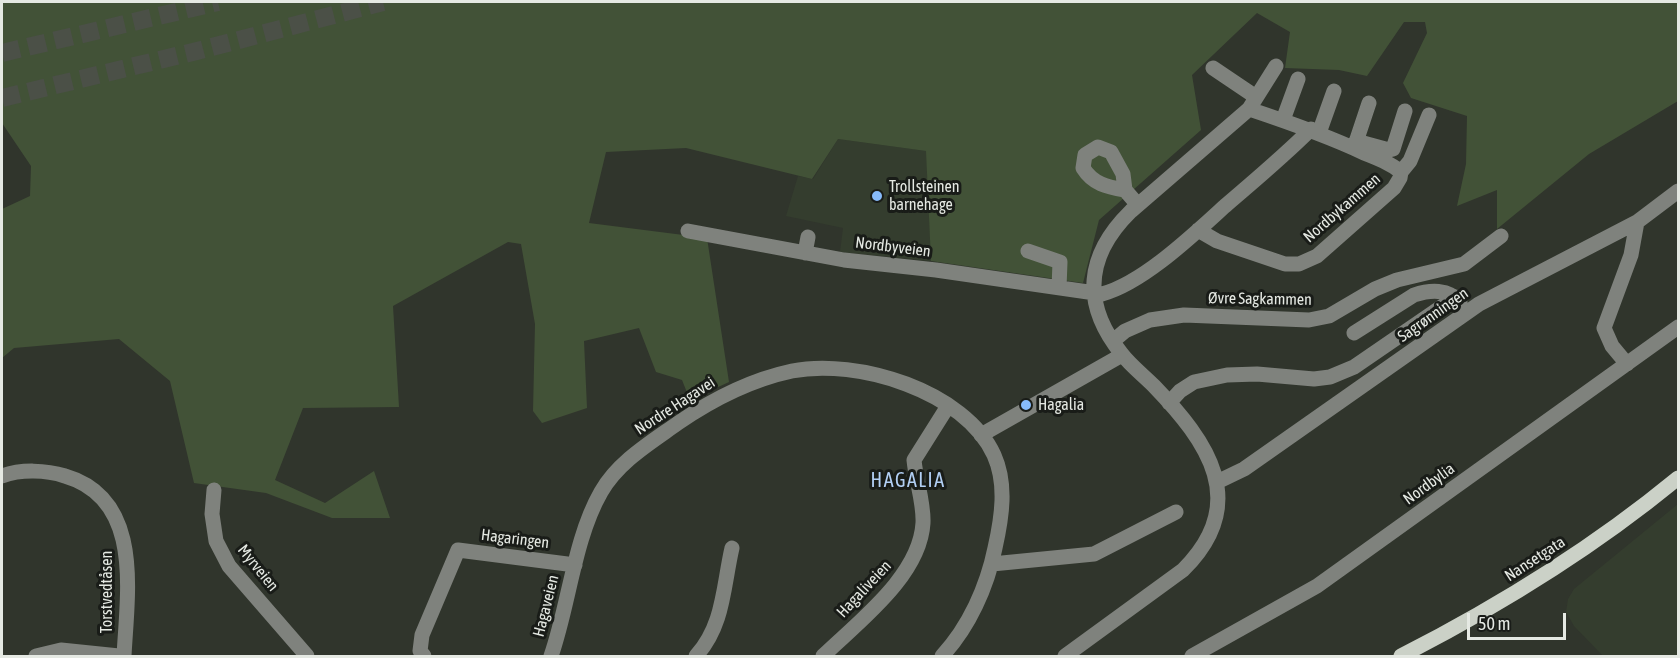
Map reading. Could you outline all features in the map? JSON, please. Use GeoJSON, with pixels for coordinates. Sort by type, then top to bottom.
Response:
{"type":"FeatureCollection","features":[{"type":"Feature","properties":{"kind":"main road","name":"Nansetgata"},"geometry":{"type":"LineString","coordinates":[[1401,657],[1464,623],[1557,567],[1615,527],[1678,478]]}},
{"type":"Feature","properties":{"kind":"street"},"geometry":{"type":"LineString","coordinates":[[1065,657],[1183,570],[1198,555],[1218,514],[1217,482],[1202,446],[1169,403],[1122,355],[1103,326],[1096,305],[1094,278],[1104,243],[1116,226],[1138,205],[1252,103],[1276,66]]}},
{"type":"Feature","properties":{"kind":"street","name":"Nordbykammen"},"geometry":{"type":"LineString","coordinates":[[1213,68],[1252,103],[1283,120],[1355,145],[1401,172]]}},
{"type":"Feature","properties":{"kind":"street"},"geometry":{"type":"LineString","coordinates":[[1283,120],[1298,79]]}},
{"type":"Feature","properties":{"kind":"street"},"geometry":{"type":"LineString","coordinates":[[1094,293],[1111,292],[1142,274],[1198,230],[1315,131],[1334,91]]}},
{"type":"Feature","properties":{"kind":"street"},"geometry":{"type":"LineString","coordinates":[[1369,103],[1355,145],[1393,149],[1405,111]]}},
{"type":"Feature","properties":{"kind":"street","name":"Nordbykammen"},"geometry":{"type":"LineString","coordinates":[[1198,230],[1217,241],[1285,264],[1299,264],[1317,256],[1394,188],[1401,172],[1410,161],[1429,115]]}},
{"type":"Feature","properties":{"kind":"street"},"geometry":{"type":"LineString","coordinates":[[1125,190],[1138,205]]}},
{"type":"Feature","properties":{"kind":"street","name":"Sagrønningen"},"geometry":{"type":"LineString","coordinates":[[1217,482],[1244,469],[1479,304],[1637,222],[1678,191]]}},
{"type":"Feature","properties":{"kind":"street"},"geometry":{"type":"LineString","coordinates":[[1627,364],[1612,346],[1604,328],[1631,255],[1637,222]]}},
{"type":"Feature","properties":{"kind":"street","name":"Nordbyveien"},"geometry":{"type":"LineString","coordinates":[[688,231],[807,245],[844,260],[1094,293]]}},
{"type":"Feature","properties":{"kind":"street","name":"Øvre Sagkammen"},"geometry":{"type":"LineString","coordinates":[[1113,341],[1125,331],[1150,320],[1184,315],[1309,320],[1329,316],[1375,289],[1397,280],[1464,264],[1501,236]]}},
{"type":"Feature","properties":{"kind":"street"},"geometry":{"type":"LineString","coordinates":[[1028,251],[1059,262],[1059,288]]}},
{"type":"Feature","properties":{"kind":"street"},"geometry":{"type":"LineString","coordinates":[[1354,333],[1414,295],[1437,291],[1455,297],[1466,313]]}},
{"type":"Feature","properties":{"kind":"street"},"geometry":{"type":"LineString","coordinates":[[1169,403],[1180,391],[1194,382],[1227,375],[1330,377],[1354,367],[1455,297]]}},
{"type":"Feature","properties":{"kind":"street","name":"Nordbylia"},"geometry":{"type":"LineString","coordinates":[[1192,657],[1317,586],[1678,327]]}},
{"type":"Feature","properties":{"kind":"street"},"geometry":{"type":"LineString","coordinates":[[981,435],[1122,355]]}},
{"type":"Feature","properties":{"kind":"street","name":"Nordre Hagavei"},"geometry":{"type":"LineString","coordinates":[[575,565],[592,512],[601,492],[617,471],[642,449],[704,406],[758,380],[795,371],[833,368],[868,373],[900,382],[948,406],[971,422],[994,455],[1000,478],[1002,496],[992,564],[967,624],[942,657]]}},
{"type":"Feature","properties":{"kind":"street","name":"Hagaliveien"},"geometry":{"type":"LineString","coordinates":[[823,657],[890,591],[914,557],[920,542],[923,514],[914,460],[948,406]]}},
{"type":"Feature","properties":{"kind":"street","name":"Torstvedtåsen"},"geometry":{"type":"LineString","coordinates":[[2,476],[30,471],[60,474],[77,479],[96,492],[109,507],[118,524],[126,552],[128,576],[124,657]]}},
{"type":"Feature","properties":{"kind":"street","name":"Myrveien"},"geometry":{"type":"LineString","coordinates":[[214,490],[212,514],[216,541],[229,566],[307,657]]}},
{"type":"Feature","properties":{"kind":"street"},"geometry":{"type":"LineString","coordinates":[[992,564],[1094,554],[1176,512]]}},
{"type":"Feature","properties":{"kind":"street"},"geometry":{"type":"LineString","coordinates":[[696,657],[706,645],[720,616],[732,548]]}},
{"type":"Feature","properties":{"kind":"street","name":"Hagaringen"},"geometry":{"type":"LineString","coordinates":[[424,657],[420,651],[422,635],[458,550],[575,565]]}},
{"type":"Feature","properties":{"kind":"street","name":"Hagaveien"},"geometry":{"type":"LineString","coordinates":[[551,657],[566,608],[575,565]]}},
{"type":"Feature","properties":{"kind":"street"},"geometry":{"type":"LineString","coordinates":[[36,657],[61,650],[119,657]]}},
{"type":"Feature","properties":{"kind":"shaded area"},"geometry":{"type":"Polygon","coordinates":[[[838,139],[927,151],[931,261],[840,252],[843,228],[786,216],[798,176],[813,179],[838,139]]]}},
{"type":"Feature","properties":{"kind":"shaded area"},"geometry":{"type":"Polygon","coordinates":[[[1678,504],[1678,656],[1603,656],[1574,626],[1566,612],[1568,599],[1574,589],[1678,504]]]}},
{"type":"Feature","properties":{"kind":"green space"},"geometry":{"type":"Polygon","coordinates":[[[2,2],[1678,2],[1678,101],[1589,154],[1497,229],[1497,190],[1457,206],[1466,164],[1467,116],[1411,98],[1403,83],[1427,33],[1425,22],[1404,22],[1367,76],[1339,70],[1285,68],[1290,32],[1257,13],[1192,75],[1201,130],[1099,220],[1083,283],[931,261],[926,151],[838,139],[812,179],[686,148],[606,152],[589,223],[707,238],[729,382],[690,400],[682,380],[656,372],[639,328],[584,341],[587,408],[542,423],[533,411],[535,324],[521,244],[508,242],[393,306],[399,407],[303,408],[275,480],[325,503],[374,471],[390,518],[332,518],[266,493],[194,483],[170,381],[119,339],[14,348],[2,358],[2,209],[30,196],[31,166],[2,123],[2,2]]]}},
{"type":"Feature","properties":{"kind":"tunnel"},"geometry":{"type":"LineString","coordinates":[[2,53],[218,2]]}},
{"type":"Feature","properties":{"kind":"tunnel"},"geometry":{"type":"LineString","coordinates":[[2,98],[197,51],[383,2]]}},
{"type":"Feature","properties":{"kind":"place","name":"Trollsteinen barnehage"},"geometry":{"type":"Point","coordinates":[877,196]}},
{"type":"Feature","properties":{"kind":"place","name":"Hagalia"},"geometry":{"type":"Point","coordinates":[1026,405]}},
{"type":"Feature","properties":{"kind":"district","name":"HAGALIA"},"geometry":{"type":"Point","coordinates":[908,481]}}]}
